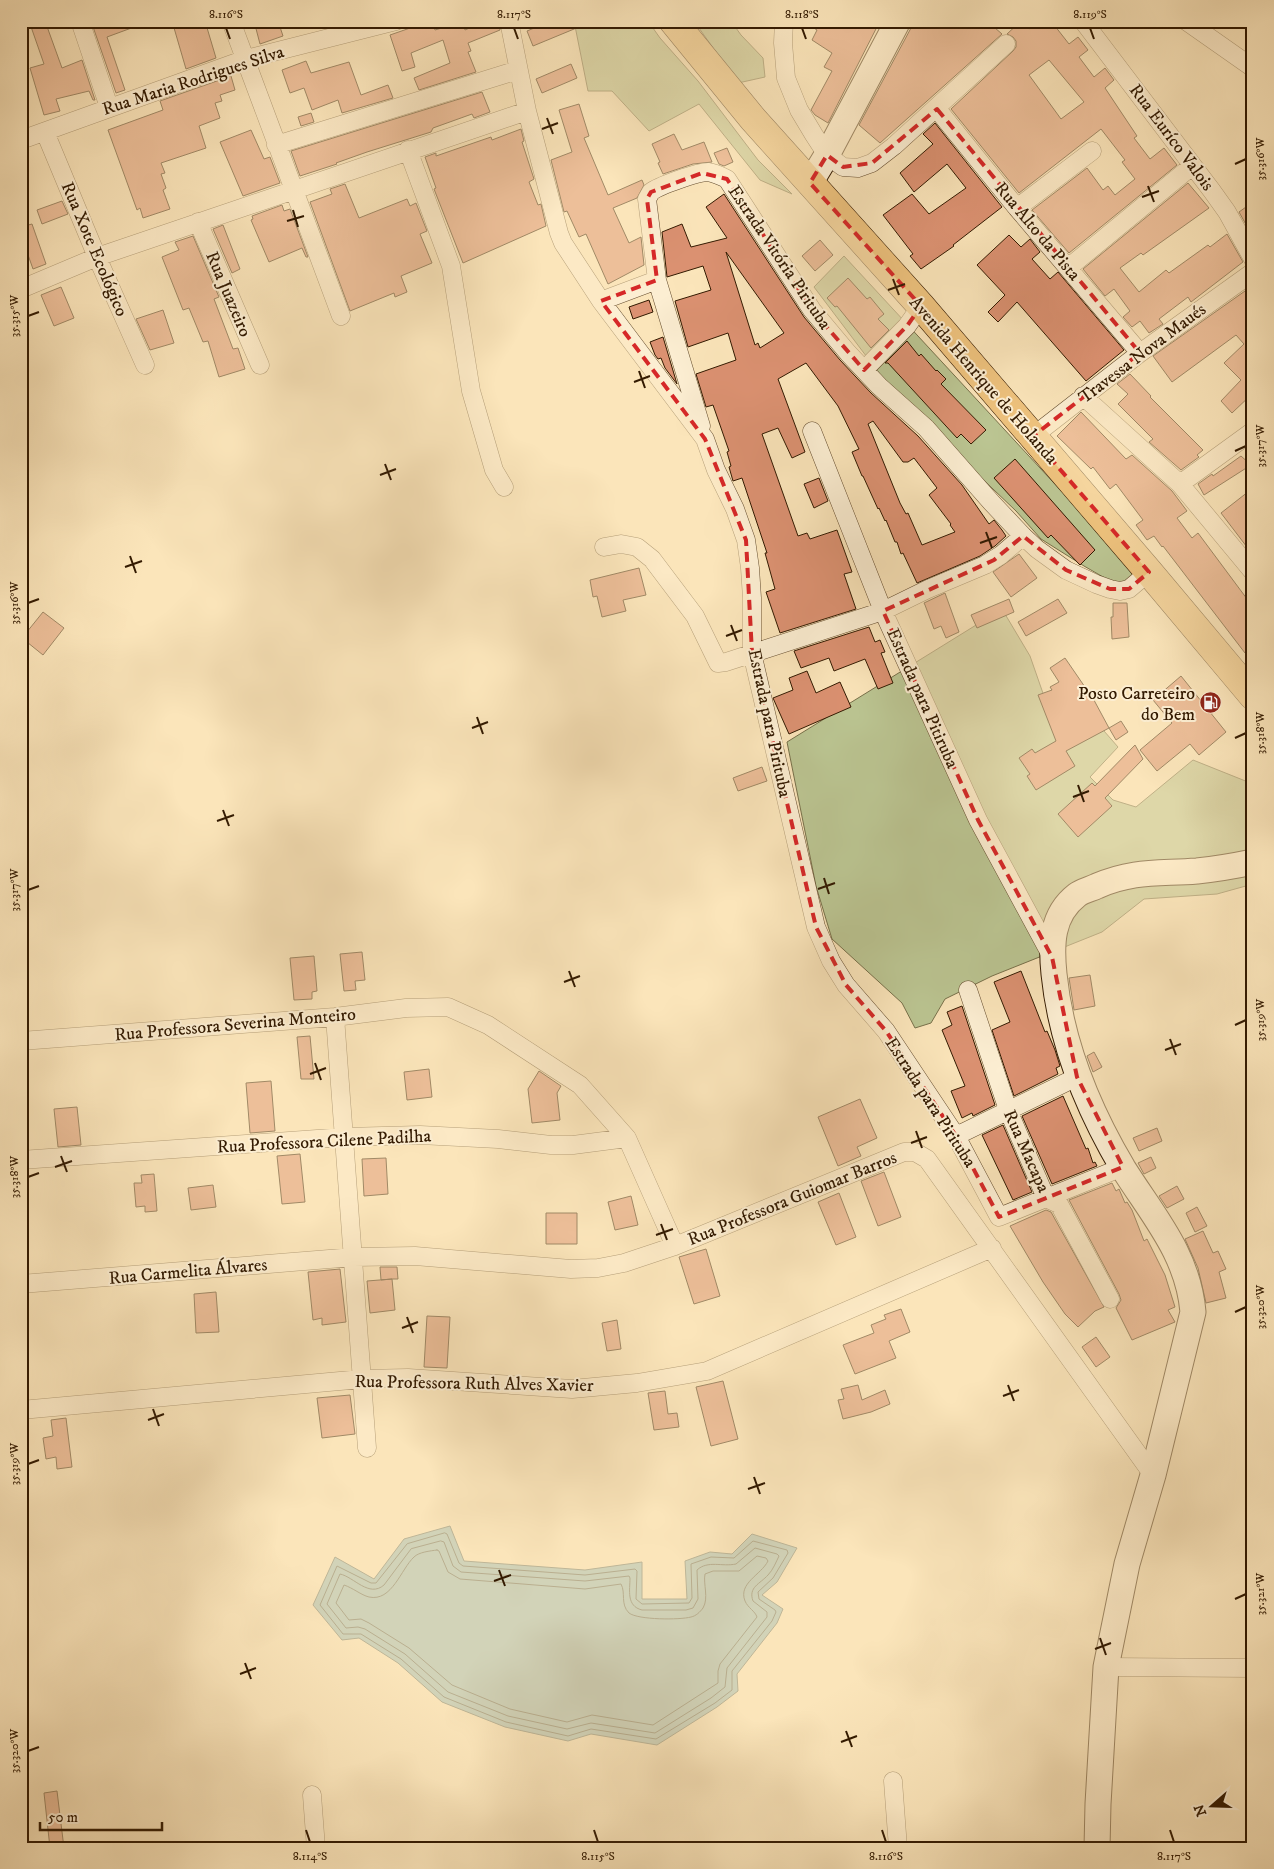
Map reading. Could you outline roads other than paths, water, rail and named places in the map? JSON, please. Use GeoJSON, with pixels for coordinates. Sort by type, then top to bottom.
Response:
{"type":"FeatureCollection","features":[{"type":"Feature","properties":{"kind":"main road","name":"Avenida Henrique de Holanda"},"geometry":{"type":"LineString","coordinates":[[673,21],[747,112],[920,306],[1253,696]]}},
{"type":"Feature","properties":{"kind":"main road"},"geometry":{"type":"LineString","coordinates":[[810,183],[827,155],[898,21]]}},
{"type":"Feature","properties":{"kind":"main road"},"geometry":{"type":"LineString","coordinates":[[1098,1848],[1098,1804],[1106,1667],[1127,1564],[1153,1475],[1194,1312],[1192,1295],[1185,1271],[1170,1241],[1123,1167],[1094,1114],[1077,1077],[1055,984],[1052,957],[1053,931],[1062,910],[1077,895],[1112,880],[1136,873],[1227,868],[1253,862]]}},
{"type":"Feature","properties":{"kind":"street"},"geometry":{"type":"LineString","coordinates":[[80,21],[109,107]]}},
{"type":"Feature","properties":{"kind":"street"},"geometry":{"type":"LineString","coordinates":[[231,21],[341,316]]}},
{"type":"Feature","properties":{"kind":"street","name":"Rua Maria Rodrigues Silva"},"geometry":{"type":"LineString","coordinates":[[21,140],[246,59],[396,21]]}},
{"type":"Feature","properties":{"kind":"street","name":"Estrada para Pirituba"},"geometry":{"type":"LineString","coordinates":[[509,21],[527,111],[563,243],[601,302],[705,439],[746,540],[752,598],[752,653],[816,927],[831,961],[846,985],[886,1031],[956,1136],[999,1217],[1046,1198]]}},
{"type":"Feature","properties":{"kind":"street"},"geometry":{"type":"LineString","coordinates":[[784,21],[782,43],[786,78],[799,110],[827,155],[843,167],[858,168],[872,163],[937,108],[1006,44]]}},
{"type":"Feature","properties":{"kind":"street","name":"Rua Euríco Valois"},"geometry":{"type":"LineString","coordinates":[[1083,21],[1227,212],[1253,259]]}},
{"type":"Feature","properties":{"kind":"street"},"geometry":{"type":"LineString","coordinates":[[1186,21],[1253,68]]}},
{"type":"Feature","properties":{"kind":"street"},"geometry":{"type":"LineString","coordinates":[[276,145],[518,70]]}},
{"type":"Feature","properties":{"kind":"street","name":"Rua Alto da Pista"},"geometry":{"type":"LineString","coordinates":[[937,108],[1017,208],[1140,353]]}},
{"type":"Feature","properties":{"kind":"street"},"geometry":{"type":"LineString","coordinates":[[21,289],[97,257],[527,111]]}},
{"type":"Feature","properties":{"kind":"street","name":"Rua Xote Ecológico"},"geometry":{"type":"LineString","coordinates":[[46,132],[97,257],[145,365]]}},
{"type":"Feature","properties":{"kind":"street"},"geometry":{"type":"LineString","coordinates":[[408,150],[450,266],[471,391],[494,470],[504,487]]}},
{"type":"Feature","properties":{"kind":"street"},"geometry":{"type":"LineString","coordinates":[[1017,208],[1092,151]]}},
{"type":"Feature","properties":{"kind":"street"},"geometry":{"type":"LineString","coordinates":[[1068,268],[1192,166]]}},
{"type":"Feature","properties":{"kind":"street","name":"Estrada Vitória Pirituba"},"geometry":{"type":"LineString","coordinates":[[705,439],[657,280],[647,199],[651,192],[695,174],[710,172],[727,179],[812,310],[848,353],[879,386],[926,428],[1023,536],[1066,570],[1110,589],[1129,590],[1149,572]]}},
{"type":"Feature","properties":{"kind":"street","name":"Rua Juazeiro"},"geometry":{"type":"LineString","coordinates":[[198,222],[260,365]]}},
{"type":"Feature","properties":{"kind":"street","name":"Travessa Nova Maués"},"geometry":{"type":"LineString","coordinates":[[1032,437],[1140,353],[1253,272]]}},
{"type":"Feature","properties":{"kind":"street"},"geometry":{"type":"LineString","coordinates":[[601,302],[657,280]]}},
{"type":"Feature","properties":{"kind":"street"},"geometry":{"type":"LineString","coordinates":[[864,370],[907,326],[920,306]]}},
{"type":"Feature","properties":{"kind":"street"},"geometry":{"type":"LineString","coordinates":[[1083,396],[1180,484],[1253,572]]}},
{"type":"Feature","properties":{"kind":"street","name":"Estrada para Pitiruba"},"geometry":{"type":"LineString","coordinates":[[812,430],[883,611],[978,820],[1052,957]]}},
{"type":"Feature","properties":{"kind":"street"},"geometry":{"type":"LineString","coordinates":[[1180,484],[1253,431]]}},
{"type":"Feature","properties":{"kind":"street"},"geometry":{"type":"LineString","coordinates":[[604,547],[621,544],[637,547],[652,559],[695,616],[718,662],[726,662],[883,611],[989,563],[1002,555],[1023,536]]}},
{"type":"Feature","properties":{"kind":"street","name":"Rua Macapa"},"geometry":{"type":"LineString","coordinates":[[968,990],[1008,1110],[1046,1198],[1059,1204],[1110,1299]]}},
{"type":"Feature","properties":{"kind":"street","name":"Rua Professora Severina Monteiro"},"geometry":{"type":"LineString","coordinates":[[21,1041],[335,1017],[406,1008],[448,1007],[488,1025],[580,1085],[627,1138]]}},
{"type":"Feature","properties":{"kind":"street"},"geometry":{"type":"LineString","coordinates":[[335,1017],[367,1448]]}},
{"type":"Feature","properties":{"kind":"street"},"geometry":{"type":"LineString","coordinates":[[956,1136],[1077,1077]]}},
{"type":"Feature","properties":{"kind":"street","name":"Rua Professora Cilene Padilha"},"geometry":{"type":"LineString","coordinates":[[21,1160],[345,1137],[420,1135],[498,1139],[551,1145],[572,1145],[627,1138]]}},
{"type":"Feature","properties":{"kind":"street"},"geometry":{"type":"LineString","coordinates":[[627,1138],[674,1246]]}},
{"type":"Feature","properties":{"kind":"street","name":"Estrada para Pirituba"},"geometry":{"type":"LineString","coordinates":[[904,1152],[915,1152],[927,1160],[992,1248],[1153,1475]]}},
{"type":"Feature","properties":{"kind":"street","name":"Rua Professora Guiomar Barros"},"geometry":{"type":"LineString","coordinates":[[354,1257],[415,1256],[571,1268],[598,1268],[624,1264],[674,1246],[904,1152]]}},
{"type":"Feature","properties":{"kind":"street"},"geometry":{"type":"LineString","coordinates":[[1046,1198],[1123,1167]]}},
{"type":"Feature","properties":{"kind":"street","name":"Rua Professora Ruth Alves Xavier"},"geometry":{"type":"LineString","coordinates":[[21,1410],[362,1379],[408,1378],[572,1388],[637,1383],[707,1371],[992,1248]]}},
{"type":"Feature","properties":{"kind":"street","name":"Rua Carmelita Álvares"},"geometry":{"type":"LineString","coordinates":[[21,1284],[354,1257]]}},
{"type":"Feature","properties":{"kind":"street"},"geometry":{"type":"LineString","coordinates":[[1106,1667],[1253,1668]]}},
{"type":"Feature","properties":{"kind":"street"},"geometry":{"type":"LineString","coordinates":[[893,1780],[898,1848]]}},
{"type":"Feature","properties":{"kind":"street"},"geometry":{"type":"LineString","coordinates":[[312,1795],[316,1848]]}},
{"type":"Feature","properties":{"kind":"water"},"geometry":{"type":"Polygon","coordinates":[[[450,1526],[464,1561],[585,1570],[642,1562],[642,1599],[687,1599],[685,1561],[710,1552],[732,1554],[752,1534],[797,1548],[777,1582],[762,1595],[783,1609],[777,1623],[737,1674],[738,1691],[717,1707],[657,1745],[591,1734],[568,1741],[505,1727],[442,1702],[398,1663],[359,1638],[342,1640],[313,1605],[335,1557],[374,1579],[404,1539],[450,1526]]]}},
{"type":"Feature","properties":{"kind":"place","name":"Posto Carreteiro do Bem"},"geometry":{"type":"Point","coordinates":[1211,703]}}]}
